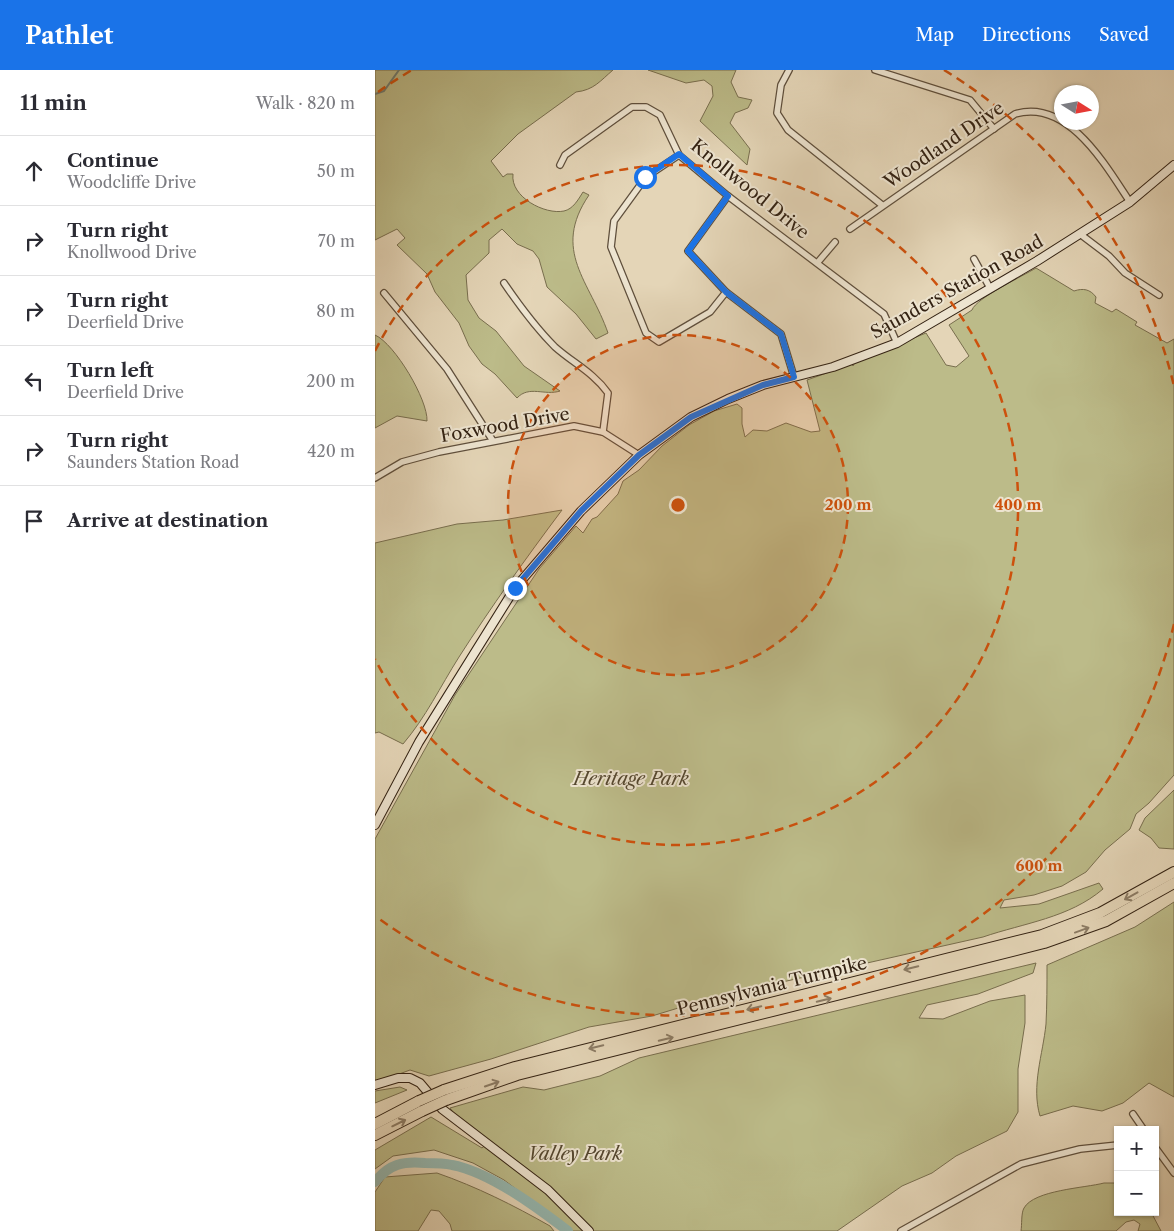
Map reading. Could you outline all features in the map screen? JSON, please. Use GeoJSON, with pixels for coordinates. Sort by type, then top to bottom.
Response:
{"type":"FeatureCollection","features":[{"type":"Feature","properties":{"kind":"highway","name":"Pennsylvania Turnpike"},"geometry":{"type":"LineString","coordinates":[[375,1124],[515,1067],[1042,935],[1100,913],[1174,872]]}},
{"type":"Feature","properties":{"kind":"highway","name":"Pennsylvania Turnpike"},"geometry":{"type":"LineString","coordinates":[[445,1095],[517,1075],[1044,943],[1106,921],[1174,883]]}},
{"type":"Feature","properties":{"kind":"highway","name":"Pennsylvania Turnpike"},"geometry":{"type":"LineString","coordinates":[[375,1134],[421,1106]]}},
{"type":"Feature","properties":{"kind":"street"},"geometry":{"type":"LineString","coordinates":[[789,70],[781,85],[777,113],[787,130],[882,205]]}},
{"type":"Feature","properties":{"kind":"street"},"geometry":{"type":"LineString","coordinates":[[875,70],[970,100],[994,129]]}},
{"type":"Feature","properties":{"kind":"street","name":"Knollwood Drive"},"geometry":{"type":"LineString","coordinates":[[560,165],[565,155],[632,107],[646,107],[660,115],[679,154],[728,196],[818,262],[884,314],[897,343]]}},
{"type":"Feature","properties":{"kind":"street","name":"Woodland Drive"},"geometry":{"type":"LineString","coordinates":[[850,229],[1015,114],[1029,110],[1049,114],[1082,136],[1130,202]]}},
{"type":"Feature","properties":{"kind":"street"},"geometry":{"type":"LineString","coordinates":[[679,154],[645,177],[614,221],[611,247],[646,333],[659,342],[710,312],[726,292]]}},
{"type":"Feature","properties":{"kind":"street","name":"Saunders Station Road"},"geometry":{"type":"LineString","coordinates":[[375,825],[419,742],[515,588],[581,511],[639,455],[691,417],[763,385],[833,367],[897,343],[1130,202],[1174,165]]}},
{"type":"Feature","properties":{"kind":"street"},"geometry":{"type":"LineString","coordinates":[[728,196],[688,251],[726,292],[781,334],[794,377]]}},
{"type":"Feature","properties":{"kind":"street"},"geometry":{"type":"LineString","coordinates":[[1080,234],[1109,256],[1125,273],[1159,295]]}},
{"type":"Feature","properties":{"kind":"street"},"geometry":{"type":"LineString","coordinates":[[818,262],[835,242]]}},
{"type":"Feature","properties":{"kind":"street"},"geometry":{"type":"LineString","coordinates":[[974,259],[990,288]]}},
{"type":"Feature","properties":{"kind":"street"},"geometry":{"type":"LineString","coordinates":[[504,283],[518,305],[555,347],[600,381],[608,393],[603,432]]}},
{"type":"Feature","properties":{"kind":"street"},"geometry":{"type":"LineString","coordinates":[[384,293],[447,369],[493,441]]}},
{"type":"Feature","properties":{"kind":"street","name":"Foxwood Drive"},"geometry":{"type":"LineString","coordinates":[[375,478],[402,462],[439,452],[573,426],[603,432],[639,455]]}},
{"type":"Feature","properties":{"kind":"street"},"geometry":{"type":"LineString","coordinates":[[375,1085],[398,1078],[410,1078],[420,1083],[442,1110],[548,1190],[589,1231]]}},
{"type":"Feature","properties":{"kind":"street"},"geometry":{"type":"LineString","coordinates":[[1133,1114],[1141,1126]]}},
{"type":"Feature","properties":{"kind":"street"},"geometry":{"type":"LineString","coordinates":[[901,1231],[1021,1164],[1080,1149],[1114,1145]]}},
{"type":"Feature","properties":{"kind":"street"},"geometry":{"type":"LineString","coordinates":[[1159,1152],[1173,1168]]}},
{"type":"Feature","properties":{"kind":"green space"},"geometry":{"type":"Polygon","coordinates":[[[375,70],[613,70],[588,89],[576,92],[518,134],[491,161],[503,177],[507,174],[513,174],[517,190],[530,203],[539,207],[556,212],[564,211],[573,206],[583,192],[589,195],[578,215],[573,233],[574,250],[577,266],[608,333],[596,339],[576,314],[547,287],[539,259],[533,251],[517,244],[502,229],[489,240],[489,253],[466,275],[468,300],[479,318],[496,331],[524,366],[560,391],[532,391],[522,394],[517,398],[495,374],[482,364],[469,346],[459,323],[435,292],[427,274],[397,245],[405,238],[397,229],[375,240],[375,70]]]}},
{"type":"Feature","properties":{"kind":"green space"},"geometry":{"type":"Polygon","coordinates":[[[648,70],[736,70],[731,82],[738,97],[752,100],[748,108],[735,113],[730,123],[750,149],[747,165],[700,121],[713,96],[712,86],[704,80],[686,83],[648,70]]]}},
{"type":"Feature","properties":{"kind":"green space","name":"Heritage Park"},"geometry":{"type":"Polygon","coordinates":[[[1036,268],[1074,291],[1083,289],[1089,291],[1096,297],[1095,303],[1112,312],[1116,309],[1137,322],[1135,325],[1167,343],[1174,339],[1174,775],[1149,803],[1136,814],[1130,829],[1105,850],[1086,872],[1062,886],[1034,895],[1004,900],[1000,908],[1039,904],[1099,883],[1103,889],[1076,907],[1046,919],[983,937],[711,998],[652,1016],[589,1027],[491,1059],[429,1076],[410,1070],[375,1083],[375,839],[455,695],[539,569],[576,526],[583,533],[592,519],[597,517],[618,494],[623,481],[639,470],[662,446],[689,425],[714,411],[737,404],[742,408],[742,424],[745,437],[753,430],[767,431],[786,423],[811,432],[820,431],[807,380],[852,364],[853,366],[855,362],[926,333],[946,365],[956,367],[969,356],[949,325],[972,310],[975,305],[991,294],[1036,268]]]}},
{"type":"Feature","properties":{"kind":"green space"},"geometry":{"type":"Polygon","coordinates":[[[375,335],[392,349],[409,374],[422,400],[427,421],[397,416],[375,428],[375,335]]]}},
{"type":"Feature","properties":{"kind":"green space"},"geometry":{"type":"Polygon","coordinates":[[[562,510],[522,564],[459,657],[426,713],[403,744],[379,732],[375,733],[375,543],[457,524],[503,520],[562,510]]]}},
{"type":"Feature","properties":{"kind":"green space"},"geometry":{"type":"Polygon","coordinates":[[[1174,790],[1174,849],[1159,848],[1151,838],[1139,830],[1145,818],[1174,790]]]}},
{"type":"Feature","properties":{"kind":"green space"},"geometry":{"type":"Polygon","coordinates":[[[1174,902],[1174,1097],[1149,1083],[1123,1103],[1102,1111],[1073,1106],[1040,1116],[1037,1082],[1046,1024],[1047,965],[1135,927],[1174,902]]]}},
{"type":"Feature","properties":{"kind":"green space","name":"Valley Park"},"geometry":{"type":"Polygon","coordinates":[[[1036,963],[1033,973],[978,994],[927,1005],[919,1018],[943,1019],[990,1001],[1025,995],[1025,1023],[1018,1069],[1018,1112],[1007,1131],[956,1156],[932,1173],[902,1186],[837,1231],[572,1231],[504,1180],[473,1163],[434,1150],[393,1156],[375,1169],[375,1150],[431,1117],[482,1148],[490,1141],[458,1119],[450,1108],[523,1087],[544,1090],[600,1076],[639,1058],[1036,963]]]}},
{"type":"Feature","properties":{"kind":"green space"},"geometry":{"type":"Polygon","coordinates":[[[400,1087],[407,1090],[375,1103],[375,1091],[400,1087]]]}},
{"type":"Feature","properties":{"kind":"green space"},"geometry":{"type":"Polygon","coordinates":[[[437,1173],[481,1190],[550,1226],[554,1231],[452,1231],[450,1224],[439,1211],[431,1210],[418,1231],[375,1231],[375,1192],[385,1177],[437,1173]]]}},
{"type":"Feature","properties":{"kind":"green space"},"geometry":{"type":"Polygon","coordinates":[[[1114,1183],[1114,1216],[1153,1216],[1161,1231],[1138,1231],[1140,1224],[1134,1220],[1126,1222],[1116,1231],[1021,1231],[1023,1210],[1030,1202],[1049,1193],[1114,1183]]]}},
{"type":"Feature","properties":{"kind":"waterway"},"geometry":{"type":"LineString","coordinates":[[375,94],[384,91],[399,70]]}},
{"type":"Feature","properties":{"kind":"waterway"},"geometry":{"type":"LineString","coordinates":[[375,1182],[386,1171],[403,1163],[452,1165],[482,1175],[513,1192],[568,1231]]}},
{"type":"Feature","properties":{"kind":"route"},"geometry":{"type":"LineString","coordinates":[[515,588],[581,511],[639,455],[691,417],[763,385],[794,377],[781,334],[726,292],[688,251],[728,196],[679,154],[645,177]]}}]}
